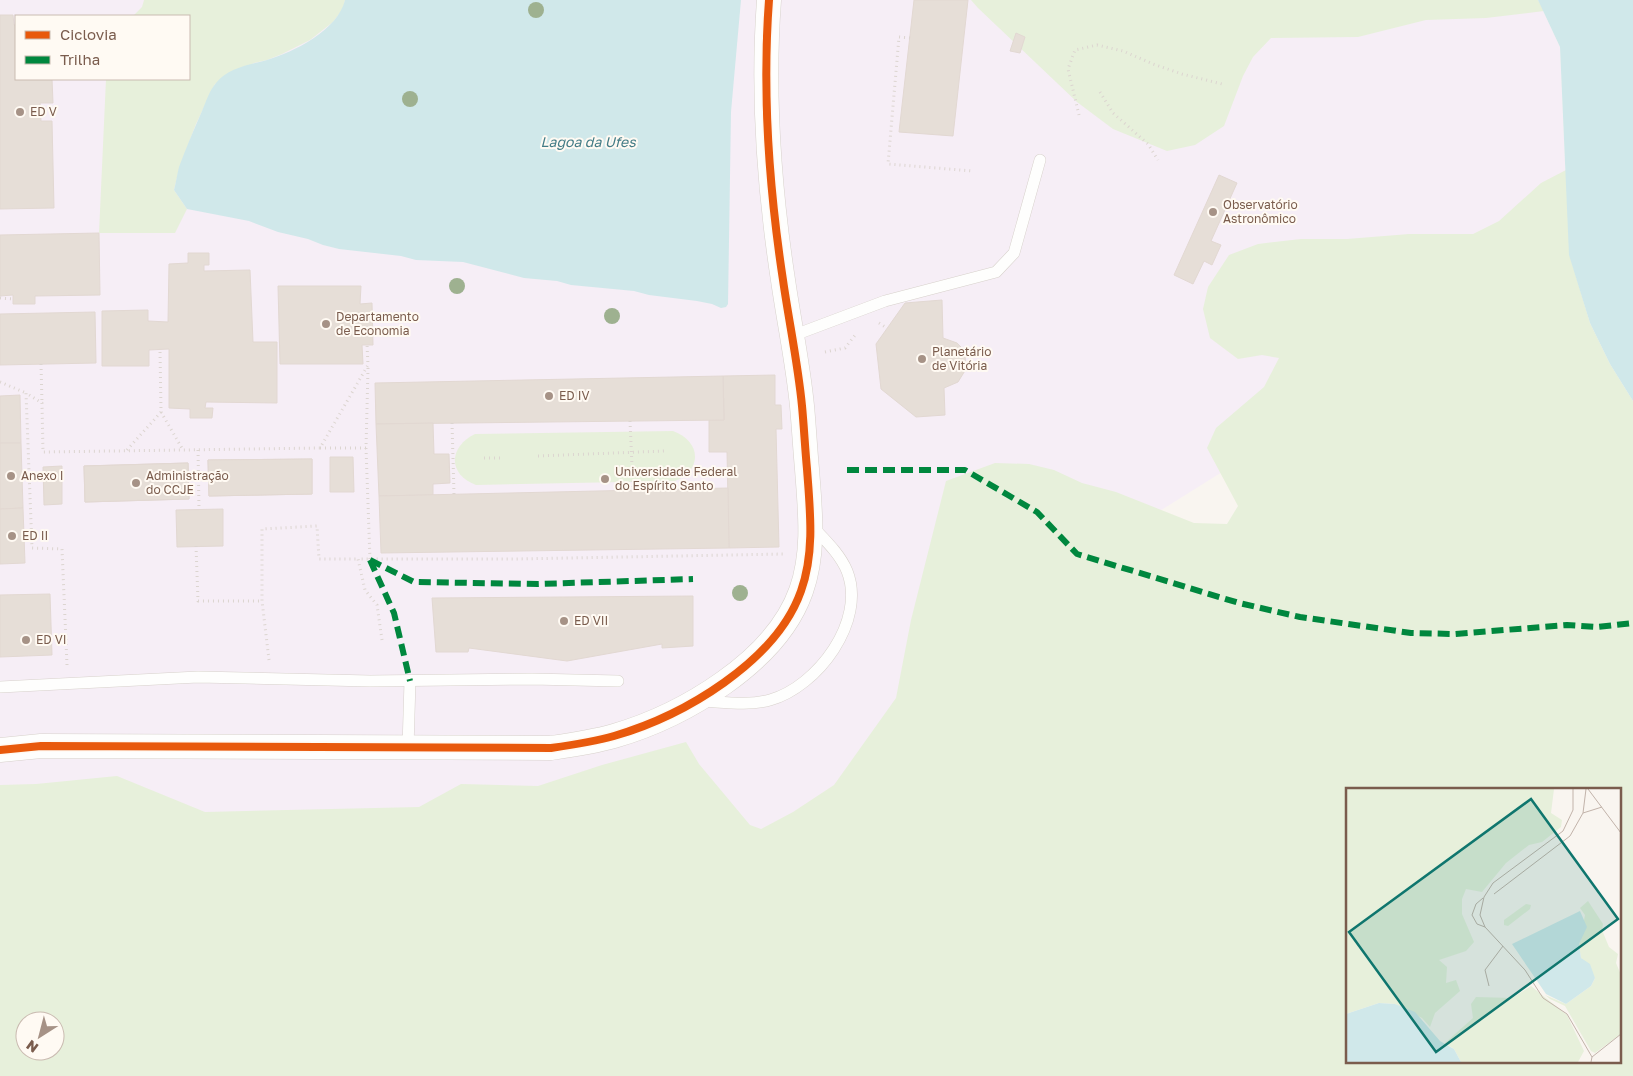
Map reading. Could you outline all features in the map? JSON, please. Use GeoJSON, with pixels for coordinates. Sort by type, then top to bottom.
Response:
{"type":"FeatureCollection","features":[{"type":"Feature","properties":{"kind":"street"},"geometry":{"type":"LineString","coordinates":[[0,750],[41,746],[532,749],[574,745],[614,736],[673,713],[716,688],[765,647],[790,616],[802,589],[810,553],[811,525],[802,406],[775,222],[770,160],[766,73],[769,0]]}},
{"type":"Feature","properties":{"kind":"lane"},"geometry":{"type":"LineString","coordinates":[[792,336],[885,301],[996,272],[1014,253],[1040,160]]}},
{"type":"Feature","properties":{"kind":"lane"},"geometry":{"type":"LineString","coordinates":[[695,701],[747,702],[770,700],[792,691],[817,672],[835,649],[848,620],[852,595],[847,572],[836,553],[811,525]]}},
{"type":"Feature","properties":{"kind":"lane"},"geometry":{"type":"LineString","coordinates":[[0,687],[198,677],[410,681],[618,680]]}},
{"type":"Feature","properties":{"kind":"lane"},"geometry":{"type":"LineString","coordinates":[[408,748],[410,681]]}},
{"type":"Feature","properties":{"kind":"path"},"geometry":{"type":"LineString","coordinates":[[910,38],[899,37],[888,164],[972,171]]}},
{"type":"Feature","properties":{"kind":"path"},"geometry":{"type":"LineString","coordinates":[[1079,116],[1068,69],[1075,50],[1082,48],[1097,45],[1123,51],[1182,74],[1222,84]]}},
{"type":"Feature","properties":{"kind":"path"},"geometry":{"type":"LineString","coordinates":[[1100,92],[1113,112],[1148,144],[1158,160]]}},
{"type":"Feature","properties":{"kind":"path"},"geometry":{"type":"LineString","coordinates":[[0,298],[13,299]]}},
{"type":"Feature","properties":{"kind":"path"},"geometry":{"type":"LineString","coordinates":[[824,352],[846,348],[857,332]]}},
{"type":"Feature","properties":{"kind":"path"},"geometry":{"type":"LineString","coordinates":[[367,345],[366,448],[370,560]]}},
{"type":"Feature","properties":{"kind":"path"},"geometry":{"type":"LineString","coordinates":[[160,350],[161,412],[183,450]]}},
{"type":"Feature","properties":{"kind":"path"},"geometry":{"type":"LineString","coordinates":[[41,364],[44,452],[366,448]]}},
{"type":"Feature","properties":{"kind":"path"},"geometry":{"type":"LineString","coordinates":[[320,448],[368,365]]}},
{"type":"Feature","properties":{"kind":"path"},"geometry":{"type":"LineString","coordinates":[[0,382],[26,393],[42,403]]}},
{"type":"Feature","properties":{"kind":"path"},"geometry":{"type":"LineString","coordinates":[[26,393],[32,548],[62,549],[67,666]]}},
{"type":"Feature","properties":{"kind":"path"},"geometry":{"type":"LineString","coordinates":[[127,450],[161,412]]}},
{"type":"Feature","properties":{"kind":"path"},"geometry":{"type":"LineString","coordinates":[[630,421],[633,488]]}},
{"type":"Feature","properties":{"kind":"path"},"geometry":{"type":"LineString","coordinates":[[452,423],[455,459],[454,494]]}},
{"type":"Feature","properties":{"kind":"path"},"geometry":{"type":"LineString","coordinates":[[198,450],[199,509]]}},
{"type":"Feature","properties":{"kind":"path"},"geometry":{"type":"LineString","coordinates":[[538,456],[664,452]]}},
{"type":"Feature","properties":{"kind":"path"},"geometry":{"type":"LineString","coordinates":[[484,458],[500,458]]}},
{"type":"Feature","properties":{"kind":"path"},"geometry":{"type":"LineString","coordinates":[[271,679],[262,601],[262,529],[317,526],[319,559],[515,560],[810,553]]}},
{"type":"Feature","properties":{"kind":"path"},"geometry":{"type":"LineString","coordinates":[[196,546],[198,601],[262,601]]}},
{"type":"Feature","properties":{"kind":"path"},"geometry":{"type":"LineString","coordinates":[[358,559],[365,590],[377,605],[382,640]]}},
{"type":"Feature","properties":{"kind":"shaded area","name":"Universidade Federal do Espírito Santo"},"geometry":{"type":"Polygon","coordinates":[[[0,0],[1538,0],[1560,47],[1567,211],[1348,393],[1072,566],[909,873],[102,895],[27,1011],[15,1011],[15,1030],[0,1053],[0,0]]]}},
{"type":"Feature","properties":{"kind":"green space"},"geometry":{"type":"Polygon","coordinates":[[[144,0],[345,0],[343,9],[333,22],[310,40],[282,54],[254,63],[215,84],[196,124],[179,169],[174,190],[187,209],[175,233],[99,233],[106,80],[190,80],[190,15],[134,15],[142,7],[144,0]]]}},
{"type":"Feature","properties":{"kind":"green space"},"geometry":{"type":"Polygon","coordinates":[[[971,0],[1538,0],[1544,11],[1486,18],[1426,20],[1358,37],[1271,38],[1253,57],[1243,76],[1224,126],[1195,145],[1167,151],[1113,129],[1077,102],[971,0]]]}},
{"type":"Feature","properties":{"kind":"green space"},"geometry":{"type":"Polygon","coordinates":[[[1566,170],[1570,256],[1590,323],[1610,364],[1633,401],[1633,1076],[0,1076],[0,785],[36,784],[117,776],[205,812],[419,807],[461,784],[538,786],[602,765],[686,742],[699,764],[750,825],[761,829],[793,812],[834,785],[896,698],[911,620],[946,481],[995,463],[1029,464],[1054,470],[1082,483],[1116,492],[1194,523],[1227,524],[1238,506],[1207,448],[1216,428],[1264,387],[1279,358],[1262,355],[1238,359],[1210,338],[1203,309],[1208,287],[1229,255],[1258,244],[1301,239],[1347,239],[1409,234],[1473,234],[1499,221],[1541,183],[1566,170]]]}},
{"type":"Feature","properties":{"kind":"green space"},"geometry":{"type":"Polygon","coordinates":[[[673,431],[689,441],[695,456],[690,470],[675,481],[476,485],[460,475],[456,468],[456,453],[466,440],[475,434],[673,431]]]}},
{"type":"Feature","properties":{"kind":"water","name":"Lagoa da Ufes"},"geometry":{"type":"Polygon","coordinates":[[[345,0],[741,0],[731,112],[728,304],[726,307],[721,308],[697,301],[649,295],[634,291],[524,278],[463,262],[416,260],[401,256],[339,249],[278,232],[249,221],[187,209],[174,190],[179,167],[214,86],[232,70],[278,56],[314,38],[334,21],[341,11],[345,0]]]}},
{"type":"Feature","properties":{"kind":"water"},"geometry":{"type":"Polygon","coordinates":[[[1538,0],[1633,0],[1633,401],[1610,364],[1590,323],[1569,255],[1560,47],[1538,0]]]}},
{"type":"Feature","properties":{"kind":"building"},"geometry":{"type":"Polygon","coordinates":[[[914,0],[968,0],[953,136],[899,132],[914,0]]]}},
{"type":"Feature","properties":{"kind":"building","name":"ED V"},"geometry":{"type":"Polygon","coordinates":[[[0,15],[13,15],[15,25],[15,80],[52,80],[53,103],[40,103],[41,121],[52,121],[54,208],[0,209],[0,15]]]}},
{"type":"Feature","properties":{"kind":"building"},"geometry":{"type":"Polygon","coordinates":[[[1016,33],[1025,37],[1020,53],[1010,51],[1016,33]]]}},
{"type":"Feature","properties":{"kind":"building","name":"Observatório Astronômico"},"geometry":{"type":"Polygon","coordinates":[[[1219,175],[1237,183],[1211,241],[1221,245],[1212,265],[1204,261],[1193,284],[1174,275],[1219,175]]]}},
{"type":"Feature","properties":{"kind":"building"},"geometry":{"type":"Polygon","coordinates":[[[99,233],[100,295],[35,296],[35,304],[13,304],[13,295],[0,296],[0,235],[99,233]]]}},
{"type":"Feature","properties":{"kind":"building"},"geometry":{"type":"Polygon","coordinates":[[[188,253],[209,253],[209,265],[204,265],[204,271],[250,270],[253,342],[277,342],[277,403],[206,402],[205,408],[213,408],[212,418],[190,418],[190,409],[169,408],[169,349],[149,350],[149,366],[102,366],[102,311],[148,310],[148,321],[168,322],[169,264],[188,263],[188,253]]]}},
{"type":"Feature","properties":{"kind":"building","name":"Departamento de Economia"},"geometry":{"type":"Polygon","coordinates":[[[278,286],[361,286],[360,304],[372,303],[373,345],[362,345],[363,364],[280,364],[278,286]]]}},
{"type":"Feature","properties":{"kind":"building","name":"Planetário de Vitória"},"geometry":{"type":"Polygon","coordinates":[[[942,300],[943,338],[957,343],[962,348],[965,355],[966,369],[958,382],[944,388],[945,415],[916,417],[881,389],[876,344],[905,303],[942,300]]]}},
{"type":"Feature","properties":{"kind":"building"},"geometry":{"type":"Polygon","coordinates":[[[95,312],[96,363],[0,365],[0,314],[95,312]]]}},
{"type":"Feature","properties":{"kind":"building"},"geometry":{"type":"Polygon","coordinates":[[[775,375],[775,405],[781,405],[782,429],[776,429],[779,547],[729,548],[727,452],[709,452],[709,420],[724,420],[723,376],[775,375]]]}},
{"type":"Feature","properties":{"kind":"building","name":"ED IV"},"geometry":{"type":"Polygon","coordinates":[[[723,376],[724,420],[376,424],[375,383],[723,376]]]}},
{"type":"Feature","properties":{"kind":"building"},"geometry":{"type":"Polygon","coordinates":[[[20,395],[21,443],[0,443],[0,396],[20,395]]]}},
{"type":"Feature","properties":{"kind":"building"},"geometry":{"type":"Polygon","coordinates":[[[433,423],[434,454],[449,454],[450,483],[433,484],[433,495],[379,496],[376,424],[433,423]]]}},
{"type":"Feature","properties":{"kind":"building","name":"Anexo I"},"geometry":{"type":"Polygon","coordinates":[[[0,443],[21,443],[23,508],[0,509],[0,443]]]}},
{"type":"Feature","properties":{"kind":"building"},"geometry":{"type":"Polygon","coordinates":[[[330,457],[353,457],[354,492],[330,492],[330,457]]]}},
{"type":"Feature","properties":{"kind":"building","name":"Administração do CCJE"},"geometry":{"type":"Polygon","coordinates":[[[312,459],[312,494],[209,496],[208,460],[312,459]]]}},
{"type":"Feature","properties":{"kind":"building","name":"Administração do CCJE"},"geometry":{"type":"Polygon","coordinates":[[[312,459],[312,494],[209,496],[208,460],[312,459]]]}},
{"type":"Feature","properties":{"kind":"building","name":"Administração do CCJE"},"geometry":{"type":"Polygon","coordinates":[[[188,463],[189,499],[85,502],[84,466],[188,463]]]}},
{"type":"Feature","properties":{"kind":"building","name":"Administração do CCJE"},"geometry":{"type":"Polygon","coordinates":[[[188,463],[189,499],[85,502],[84,466],[188,463]]]}},
{"type":"Feature","properties":{"kind":"building"},"geometry":{"type":"Polygon","coordinates":[[[62,466],[62,504],[44,505],[43,467],[62,466]]]}},
{"type":"Feature","properties":{"kind":"building"},"geometry":{"type":"Polygon","coordinates":[[[728,488],[729,548],[381,553],[379,496],[728,488]]]}},
{"type":"Feature","properties":{"kind":"building","name":"ED II"},"geometry":{"type":"Polygon","coordinates":[[[23,508],[25,563],[0,564],[0,509],[23,508]]]}},
{"type":"Feature","properties":{"kind":"building"},"geometry":{"type":"Polygon","coordinates":[[[223,509],[223,546],[177,547],[176,510],[223,509]]]}},
{"type":"Feature","properties":{"kind":"building","name":"ED VI"},"geometry":{"type":"Polygon","coordinates":[[[50,594],[52,655],[0,657],[0,595],[50,594]]]}},
{"type":"Feature","properties":{"kind":"building","name":"ED VII"},"geometry":{"type":"Polygon","coordinates":[[[693,596],[693,646],[662,648],[662,644],[567,661],[469,648],[468,652],[436,652],[432,598],[693,596]]]}},
{"type":"Feature","properties":{"kind":"marked path"},"geometry":{"type":"LineString","coordinates":[[847,470],[965,470],[1037,512],[1077,554],[1239,603],[1300,617],[1411,633],[1455,634],[1567,625],[1597,627],[1633,623]]}},
{"type":"Feature","properties":{"kind":"marked path"},"geometry":{"type":"LineString","coordinates":[[370,560],[414,582],[538,584],[693,579]]}},
{"type":"Feature","properties":{"kind":"marked path"},"geometry":{"type":"LineString","coordinates":[[370,560],[394,613],[410,681]]}},
{"type":"Feature","properties":{"kind":"cycle path"},"geometry":{"type":"LineString","coordinates":[[0,750],[41,746],[551,748],[614,736],[669,715],[724,683],[749,663],[771,641],[789,617],[801,591],[810,546],[803,414],[778,245],[768,141],[766,70],[769,0]]}},
{"type":"Feature","properties":{"kind":"place","name":"ED V"},"geometry":{"type":"Point","coordinates":[20,112]}},
{"type":"Feature","properties":{"kind":"place","name":"Observatório Astronômico"},"geometry":{"type":"Point","coordinates":[1213,212]}},
{"type":"Feature","properties":{"kind":"place","name":"Departamento de Economia"},"geometry":{"type":"Point","coordinates":[326,324]}},
{"type":"Feature","properties":{"kind":"place","name":"Planetário de Vitória"},"geometry":{"type":"Point","coordinates":[922,359]}},
{"type":"Feature","properties":{"kind":"place","name":"ED IV"},"geometry":{"type":"Point","coordinates":[549,396]}},
{"type":"Feature","properties":{"kind":"place","name":"Anexo I"},"geometry":{"type":"Point","coordinates":[11,476]}},
{"type":"Feature","properties":{"kind":"place","name":"Universidade Federal do Espírito Santo"},"geometry":{"type":"Point","coordinates":[605,479]}},
{"type":"Feature","properties":{"kind":"place","name":"Administração do CCJE"},"geometry":{"type":"Point","coordinates":[136,483]}},
{"type":"Feature","properties":{"kind":"place","name":"ED II"},"geometry":{"type":"Point","coordinates":[12,536]}},
{"type":"Feature","properties":{"kind":"place","name":"ED VII"},"geometry":{"type":"Point","coordinates":[564,621]}},
{"type":"Feature","properties":{"kind":"place","name":"ED VI"},"geometry":{"type":"Point","coordinates":[26,640]}}]}
